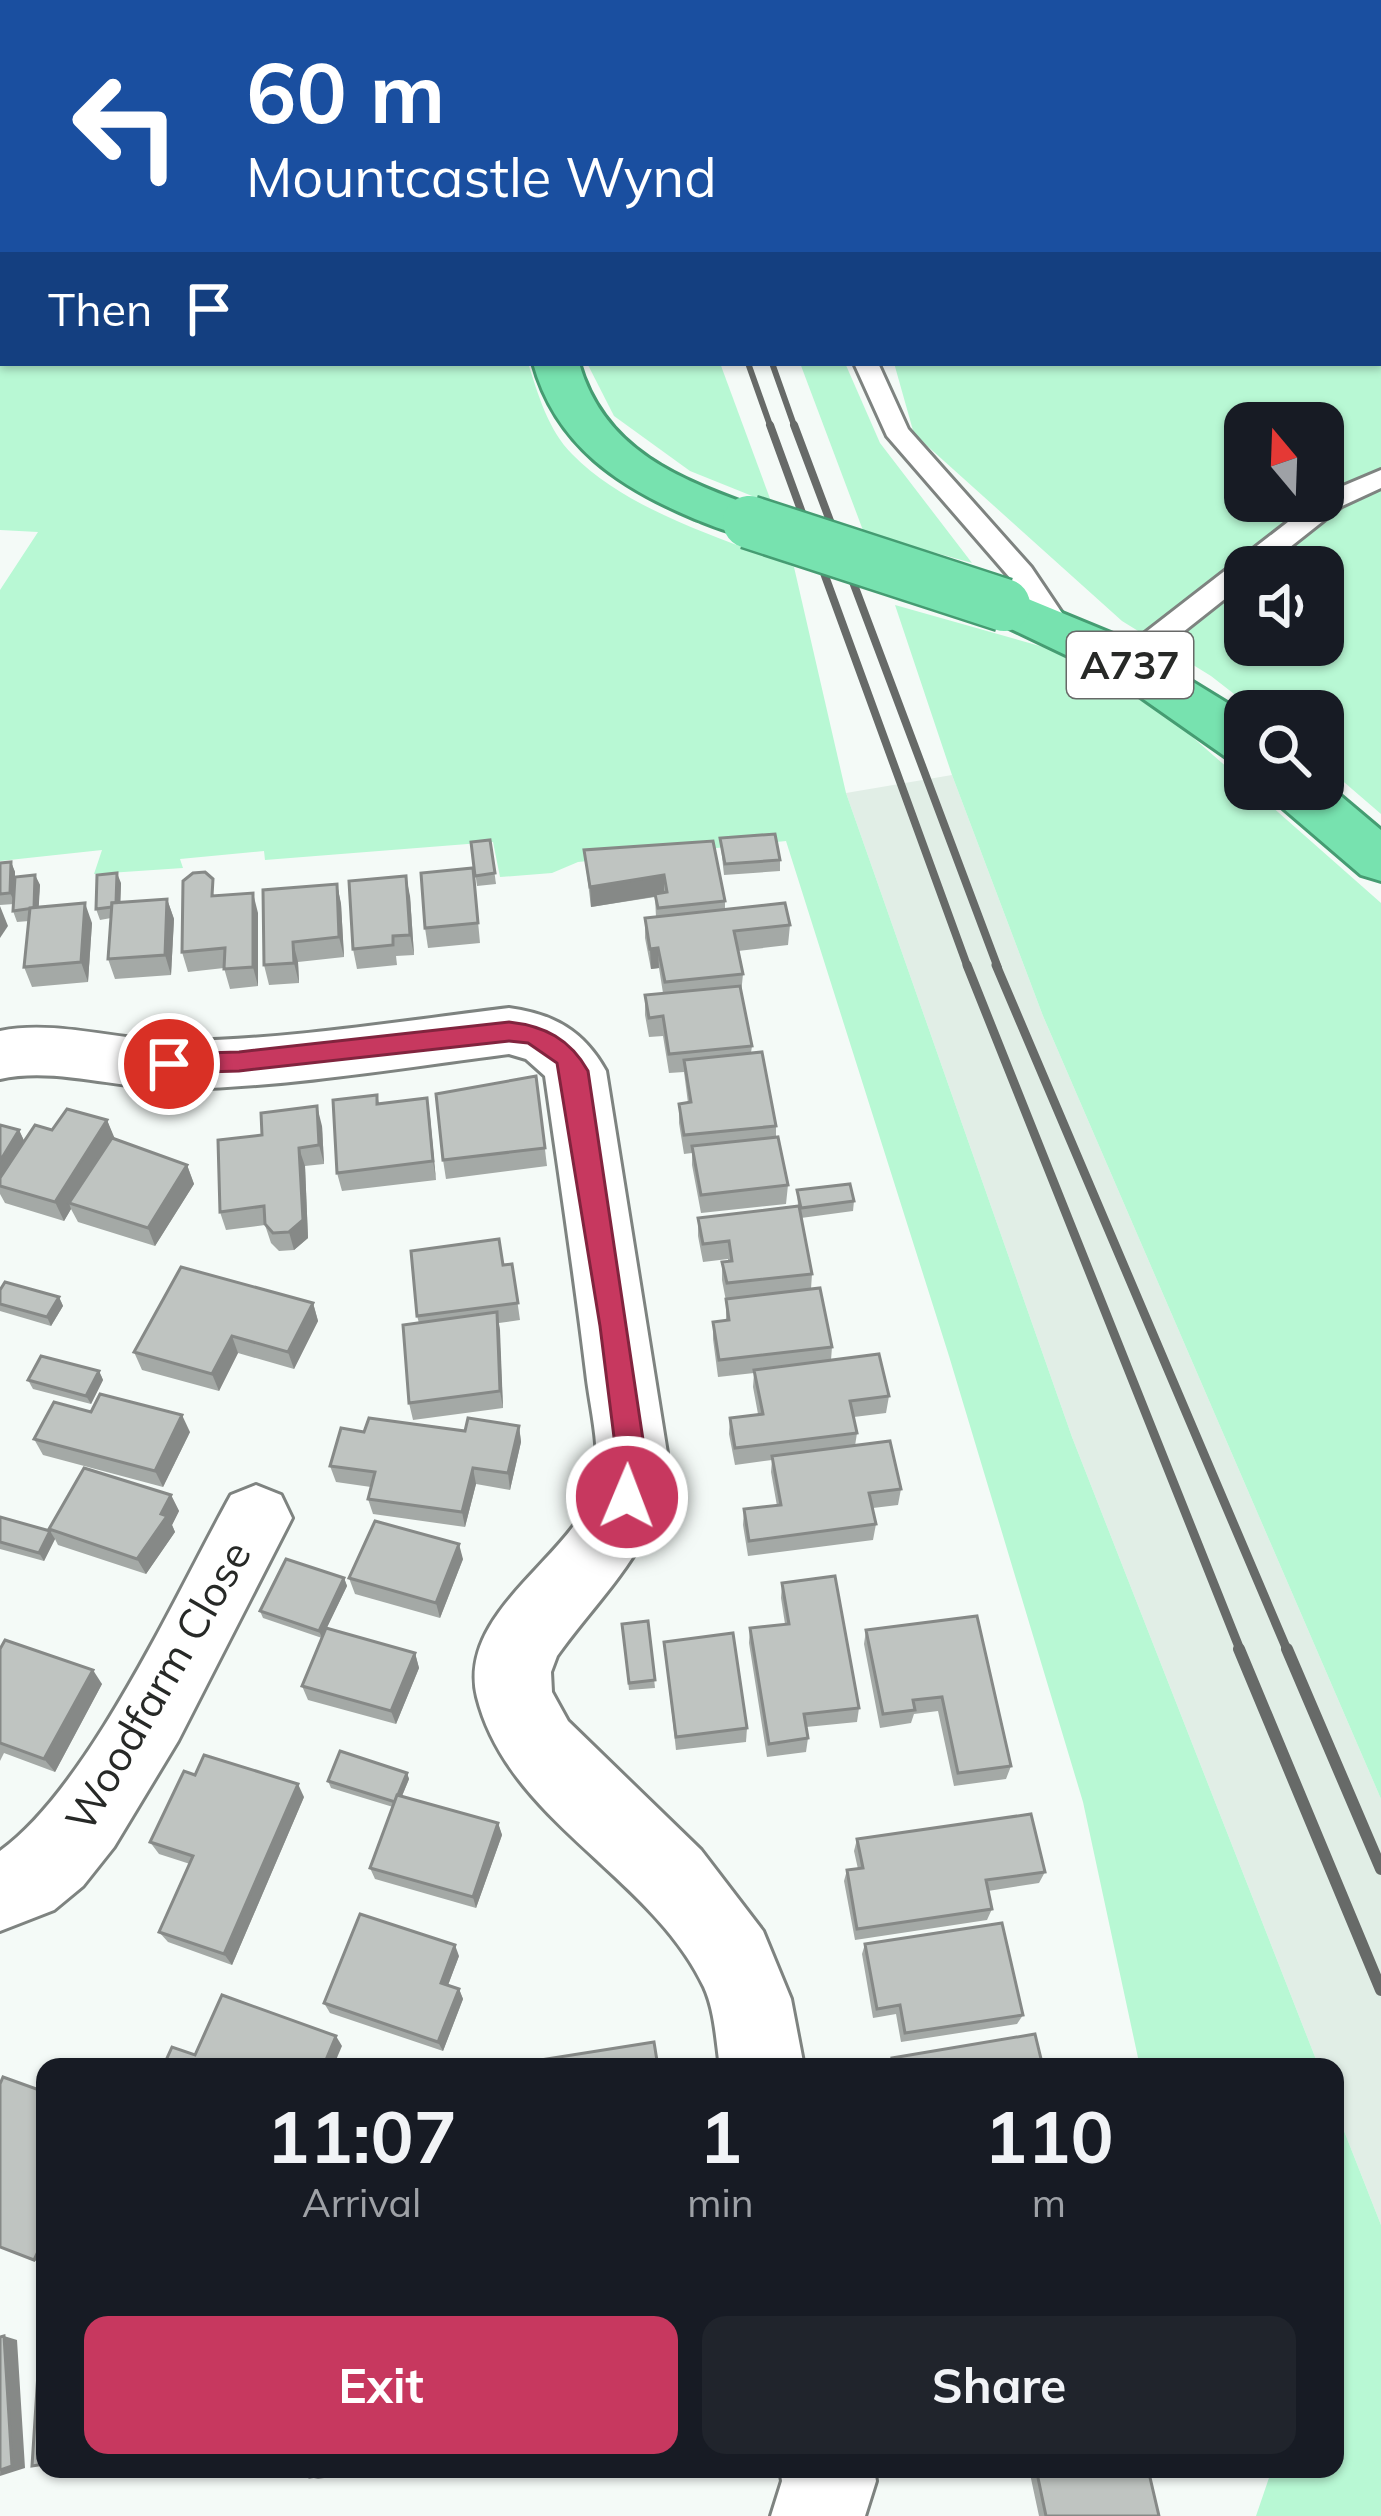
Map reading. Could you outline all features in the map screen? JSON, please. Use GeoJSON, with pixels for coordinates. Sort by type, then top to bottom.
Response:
{"type":"FeatureCollection","features":[{"type":"Feature","properties":{"kind":"highway","name":"A737"},"geometry":{"type":"LineString","coordinates":[[557,366],[572,405],[614,456],[656,484],[749,522],[1056,625],[1169,687],[1224,728]]}},
{"type":"Feature","properties":{"kind":"highway"},"geometry":{"type":"LineString","coordinates":[[1321,810],[1381,862]]}},
{"type":"Feature","properties":{"kind":"street"},"geometry":{"type":"LineString","coordinates":[[0,1054],[42,1048],[134,1065],[239,1061],[509,1031],[534,1034],[566,1056],[575,1071],[614,1326],[630,1453],[627,1497],[610,1528],[524,1643],[512,1672],[525,1724],[541,1748],[708,1919],[735,1960],[752,2004],[761,2058]]}},
{"type":"Feature","properties":{"kind":"street","name":"Woodfarm Close"},"geometry":{"type":"LineString","coordinates":[[0,1891],[28,1882],[73,1836],[121,1766],[256,1518]]}},
{"type":"Feature","properties":{"kind":"street"},"geometry":{"type":"LineString","coordinates":[[818,2516],[828,2478]]}},
{"type":"Feature","properties":{"kind":"lane"},"geometry":{"type":"LineString","coordinates":[[867,366],[896,431],[1021,573],[1056,625]]}},
{"type":"Feature","properties":{"kind":"lane"},"geometry":{"type":"LineString","coordinates":[[1274,546],[1334,500],[1381,478]]}},
{"type":"Feature","properties":{"kind":"lane"},"geometry":{"type":"LineString","coordinates":[[1125,663],[1224,585]]}},
{"type":"Feature","properties":{"kind":"shaded area"},"geometry":{"type":"Polygon","coordinates":[[[952,775],[1043,1016],[1381,1799],[1381,2225],[1344,2131],[1344,2058],[1315,2058],[1072,1437],[846,793],[952,775]]]}},
{"type":"Feature","properties":{"kind":"green space"},"geometry":{"type":"Polygon","coordinates":[[[0,366],[529,366],[556,434],[595,474],[677,521],[794,567],[846,793],[1072,1437],[1315,2058],[1138,2058],[1083,1802],[949,1356],[786,841],[578,862],[552,873],[500,877],[493,842],[265,860],[264,851],[180,859],[183,868],[94,874],[102,850],[0,861],[0,590],[38,532],[0,530],[0,366]]]}},
{"type":"Feature","properties":{"kind":"green space"},"geometry":{"type":"Polygon","coordinates":[[[589,366],[721,366],[772,504],[690,471],[614,416],[589,366]]]}},
{"type":"Feature","properties":{"kind":"green space"},"geometry":{"type":"Polygon","coordinates":[[[801,366],[846,366],[880,443],[972,563],[864,533],[801,366]]]}},
{"type":"Feature","properties":{"kind":"green space"},"geometry":{"type":"Polygon","coordinates":[[[895,366],[1381,366],[1381,814],[1344,782],[1344,690],[1229,690],[1122,621],[914,434],[895,366]]]}},
{"type":"Feature","properties":{"kind":"green space"},"geometry":{"type":"Polygon","coordinates":[[[895,605],[1061,652],[1174,721],[1224,765],[1224,810],[1276,810],[1381,903],[1381,1799],[1043,1016],[952,775],[895,605]]]}},
{"type":"Feature","properties":{"kind":"green space"},"geometry":{"type":"Polygon","coordinates":[[[1344,2131],[1381,2225],[1381,2516],[1256,2516],[1269,2478],[1344,2478],[1344,2131]]]}},
{"type":"Feature","properties":{"kind":"building"},"geometry":{"type":"Polygon","coordinates":[[[775,834],[780,860],[725,864],[720,838],[775,834]]]}},
{"type":"Feature","properties":{"kind":"building"},"geometry":{"type":"Polygon","coordinates":[[[490,840],[495,873],[475,876],[471,842],[490,840]]]}},
{"type":"Feature","properties":{"kind":"building"},"geometry":{"type":"Polygon","coordinates":[[[713,841],[725,901],[658,908],[655,894],[667,892],[664,875],[590,887],[584,850],[713,841]]]}},
{"type":"Feature","properties":{"kind":"building"},"geometry":{"type":"Polygon","coordinates":[[[11,862],[10,893],[0,894],[0,863],[11,862]]]}},
{"type":"Feature","properties":{"kind":"building"},"geometry":{"type":"Polygon","coordinates":[[[473,868],[478,923],[425,928],[421,873],[473,868]]]}},
{"type":"Feature","properties":{"kind":"building"},"geometry":{"type":"Polygon","coordinates":[[[205,872],[213,879],[212,896],[253,893],[253,967],[224,969],[225,948],[182,952],[183,881],[193,873],[205,872]]]}},
{"type":"Feature","properties":{"kind":"building"},"geometry":{"type":"Polygon","coordinates":[[[117,873],[116,903],[96,909],[97,875],[117,873]]]}},
{"type":"Feature","properties":{"kind":"building"},"geometry":{"type":"Polygon","coordinates":[[[35,875],[34,908],[13,911],[15,877],[35,875]]]}},
{"type":"Feature","properties":{"kind":"building"},"geometry":{"type":"Polygon","coordinates":[[[406,876],[410,935],[393,936],[393,945],[353,949],[349,881],[406,876]]]}},
{"type":"Feature","properties":{"kind":"building"},"geometry":{"type":"Polygon","coordinates":[[[337,884],[339,937],[293,942],[294,963],[264,965],[263,890],[337,884]]]}},
{"type":"Feature","properties":{"kind":"building"},"geometry":{"type":"Polygon","coordinates":[[[167,899],[165,955],[108,959],[112,903],[167,899]]]}},
{"type":"Feature","properties":{"kind":"building"},"geometry":{"type":"Polygon","coordinates":[[[85,903],[81,962],[24,967],[30,908],[85,903]]]}},
{"type":"Feature","properties":{"kind":"building"},"geometry":{"type":"Polygon","coordinates":[[[785,903],[790,925],[734,931],[743,974],[665,982],[658,948],[650,949],[645,918],[785,903]]]}},
{"type":"Feature","properties":{"kind":"building"},"geometry":{"type":"Polygon","coordinates":[[[740,986],[752,1046],[669,1054],[663,1016],[649,1018],[645,995],[740,986]]]}},
{"type":"Feature","properties":{"kind":"building"},"geometry":{"type":"Polygon","coordinates":[[[762,1052],[776,1126],[684,1135],[679,1104],[691,1102],[684,1060],[762,1052]]]}},
{"type":"Feature","properties":{"kind":"building"},"geometry":{"type":"Polygon","coordinates":[[[536,1076],[545,1148],[443,1160],[436,1094],[536,1076]]]}},
{"type":"Feature","properties":{"kind":"building"},"geometry":{"type":"Polygon","coordinates":[[[377,1095],[377,1104],[427,1098],[433,1161],[337,1173],[333,1100],[377,1095]]]}},
{"type":"Feature","properties":{"kind":"building"},"geometry":{"type":"Polygon","coordinates":[[[317,1106],[319,1145],[299,1148],[303,1220],[289,1232],[273,1233],[265,1224],[264,1206],[220,1212],[218,1140],[262,1135],[261,1113],[317,1106]]]}},
{"type":"Feature","properties":{"kind":"building"},"geometry":{"type":"Polygon","coordinates":[[[67,1109],[107,1120],[55,1202],[0,1186],[0,1178],[35,1125],[52,1130],[67,1109]]]}},
{"type":"Feature","properties":{"kind":"building"},"geometry":{"type":"Polygon","coordinates":[[[0,1125],[19,1130],[0,1161],[0,1125]]]}},
{"type":"Feature","properties":{"kind":"building"},"geometry":{"type":"Polygon","coordinates":[[[778,1137],[788,1185],[701,1195],[692,1146],[778,1137]]]}},
{"type":"Feature","properties":{"kind":"building"},"geometry":{"type":"Polygon","coordinates":[[[112,1138],[187,1165],[148,1228],[69,1203],[112,1138]]]}},
{"type":"Feature","properties":{"kind":"building"},"geometry":{"type":"Polygon","coordinates":[[[850,1184],[854,1201],[801,1208],[797,1190],[850,1184]]]}},
{"type":"Feature","properties":{"kind":"building"},"geometry":{"type":"Polygon","coordinates":[[[799,1206],[812,1274],[727,1283],[722,1262],[732,1261],[729,1241],[703,1244],[698,1218],[799,1206]]]}},
{"type":"Feature","properties":{"kind":"building"},"geometry":{"type":"Polygon","coordinates":[[[499,1239],[503,1265],[512,1264],[518,1303],[417,1316],[411,1251],[499,1239]]]}},
{"type":"Feature","properties":{"kind":"building"},"geometry":{"type":"Polygon","coordinates":[[[181,1267],[313,1303],[288,1352],[232,1336],[212,1374],[134,1352],[181,1267]]]}},
{"type":"Feature","properties":{"kind":"building"},"geometry":{"type":"Polygon","coordinates":[[[5,1282],[59,1297],[47,1317],[0,1304],[5,1282]]]}},
{"type":"Feature","properties":{"kind":"building"},"geometry":{"type":"Polygon","coordinates":[[[820,1288],[832,1347],[719,1360],[713,1322],[729,1320],[726,1299],[820,1288]]]}},
{"type":"Feature","properties":{"kind":"building"},"geometry":{"type":"Polygon","coordinates":[[[497,1312],[500,1391],[409,1403],[403,1325],[497,1312]]]}},
{"type":"Feature","properties":{"kind":"building"},"geometry":{"type":"Polygon","coordinates":[[[879,1354],[889,1396],[850,1401],[857,1433],[735,1448],[730,1418],[763,1414],[754,1370],[879,1354]]]}},
{"type":"Feature","properties":{"kind":"building"},"geometry":{"type":"Polygon","coordinates":[[[41,1356],[99,1371],[86,1396],[28,1380],[41,1356]]]}},
{"type":"Feature","properties":{"kind":"building"},"geometry":{"type":"Polygon","coordinates":[[[100,1394],[182,1415],[155,1471],[34,1439],[54,1402],[91,1412],[100,1394]]]}},
{"type":"Feature","properties":{"kind":"building"},"geometry":{"type":"Polygon","coordinates":[[[369,1418],[465,1431],[468,1418],[519,1426],[508,1473],[473,1468],[462,1512],[368,1499],[375,1472],[330,1466],[341,1428],[364,1432],[369,1418]]]}},
{"type":"Feature","properties":{"kind":"building"},"geometry":{"type":"Polygon","coordinates":[[[890,1441],[901,1489],[869,1493],[876,1524],[749,1541],[744,1509],[781,1505],[772,1456],[890,1441]]]}},
{"type":"Feature","properties":{"kind":"building"},"geometry":{"type":"Polygon","coordinates":[[[84,1468],[171,1495],[161,1514],[167,1516],[137,1559],[49,1529],[84,1468]]]}},
{"type":"Feature","properties":{"kind":"building"},"geometry":{"type":"Polygon","coordinates":[[[0,1517],[50,1531],[39,1553],[0,1542],[0,1517]]]}},
{"type":"Feature","properties":{"kind":"building"},"geometry":{"type":"Polygon","coordinates":[[[375,1521],[459,1544],[436,1603],[349,1578],[375,1521]]]}},
{"type":"Feature","properties":{"kind":"building"},"geometry":{"type":"Polygon","coordinates":[[[286,1559],[344,1578],[319,1631],[260,1611],[286,1559]]]}},
{"type":"Feature","properties":{"kind":"building"},"geometry":{"type":"Polygon","coordinates":[[[835,1576],[859,1708],[804,1714],[808,1738],[769,1744],[750,1628],[789,1624],[782,1583],[835,1576]]]}},
{"type":"Feature","properties":{"kind":"building"},"geometry":{"type":"Polygon","coordinates":[[[977,1616],[1011,1766],[958,1773],[942,1697],[913,1700],[915,1710],[883,1714],[866,1630],[977,1616]]]}},
{"type":"Feature","properties":{"kind":"building"},"geometry":{"type":"Polygon","coordinates":[[[648,1621],[655,1680],[629,1683],[622,1624],[648,1621]]]}},
{"type":"Feature","properties":{"kind":"building"},"geometry":{"type":"Polygon","coordinates":[[[326,1628],[415,1653],[391,1711],[302,1686],[326,1628]]]}},
{"type":"Feature","properties":{"kind":"building"},"geometry":{"type":"Polygon","coordinates":[[[733,1633],[747,1728],[676,1737],[664,1642],[733,1633]]]}},
{"type":"Feature","properties":{"kind":"building"},"geometry":{"type":"Polygon","coordinates":[[[5,1640],[93,1670],[44,1759],[0,1743],[0,1649],[5,1640]]]}},
{"type":"Feature","properties":{"kind":"building"},"geometry":{"type":"Polygon","coordinates":[[[340,1751],[407,1773],[395,1802],[328,1781],[340,1751]]]}},
{"type":"Feature","properties":{"kind":"building"},"geometry":{"type":"Polygon","coordinates":[[[204,1755],[298,1784],[224,1954],[159,1932],[193,1856],[150,1842],[184,1771],[195,1775],[204,1755]]]}},
{"type":"Feature","properties":{"kind":"building"},"geometry":{"type":"Polygon","coordinates":[[[397,1795],[498,1823],[473,1897],[370,1868],[397,1795]]]}},
{"type":"Feature","properties":{"kind":"building"},"geometry":{"type":"Polygon","coordinates":[[[1031,1814],[1045,1872],[986,1880],[992,1909],[857,1929],[847,1870],[863,1868],[857,1839],[1031,1814]]]}},
{"type":"Feature","properties":{"kind":"building"},"geometry":{"type":"Polygon","coordinates":[[[360,1914],[455,1945],[441,1983],[459,1989],[438,2042],[324,2003],[360,1914]]]}},
{"type":"Feature","properties":{"kind":"building"},"geometry":{"type":"Polygon","coordinates":[[[1002,1923],[1023,2015],[905,2033],[900,2005],[877,2009],[865,1944],[1002,1923]]]}},
{"type":"Feature","properties":{"kind":"building"},"geometry":{"type":"Polygon","coordinates":[[[222,1995],[336,2036],[327,2058],[167,2058],[172,2047],[195,2055],[222,1995]]]}},
{"type":"Feature","properties":{"kind":"building"},"geometry":{"type":"Polygon","coordinates":[[[1035,2034],[1041,2058],[892,2058],[1035,2034]]]}},
{"type":"Feature","properties":{"kind":"building"},"geometry":{"type":"Polygon","coordinates":[[[654,2042],[657,2058],[553,2058],[654,2042]]]}},
{"type":"Feature","properties":{"kind":"building"},"geometry":{"type":"Polygon","coordinates":[[[3,2077],[36,2089],[34,2260],[0,2247],[3,2077]]]}},
{"type":"Feature","properties":{"kind":"building"},"geometry":{"type":"Polygon","coordinates":[[[4,2336],[12,2466],[0,2470],[0,2337],[4,2336]]]}},
{"type":"Feature","properties":{"kind":"building"},"geometry":{"type":"Polygon","coordinates":[[[36,2404],[36,2465],[32,2466],[36,2404]]]}},
{"type":"Feature","properties":{"kind":"building"},"geometry":{"type":"Polygon","coordinates":[[[1038,2478],[1150,2478],[1159,2516],[1046,2516],[1038,2478]]]}},
{"type":"Feature","properties":{"kind":"railway"},"geometry":{"type":"LineString","coordinates":[[749,366],[771,428]]}},
{"type":"Feature","properties":{"kind":"railway"},"geometry":{"type":"LineString","coordinates":[[773,366],[795,428]]}},
{"type":"Feature","properties":{"kind":"railway"},"geometry":{"type":"LineString","coordinates":[[770,425],[968,968]]}},
{"type":"Feature","properties":{"kind":"railway"},"geometry":{"type":"LineString","coordinates":[[794,425],[998,968]]}},
{"type":"Feature","properties":{"kind":"railway"},"geometry":{"type":"LineString","coordinates":[[967,965],[1241,1652]]}},
{"type":"Feature","properties":{"kind":"railway"},"geometry":{"type":"LineString","coordinates":[[996,965],[1288,1652]]}},
{"type":"Feature","properties":{"kind":"railway"},"geometry":{"type":"LineString","coordinates":[[1239,1649],[1381,1990]]}},
{"type":"Feature","properties":{"kind":"railway"},"geometry":{"type":"LineString","coordinates":[[1287,1649],[1381,1869]]}},
{"type":"Feature","properties":{"kind":"route"},"geometry":{"type":"LineString","coordinates":[[169,1064],[239,1061],[509,1031],[534,1034],[566,1056],[575,1071],[614,1326],[630,1453],[627,1497]]}}]}
